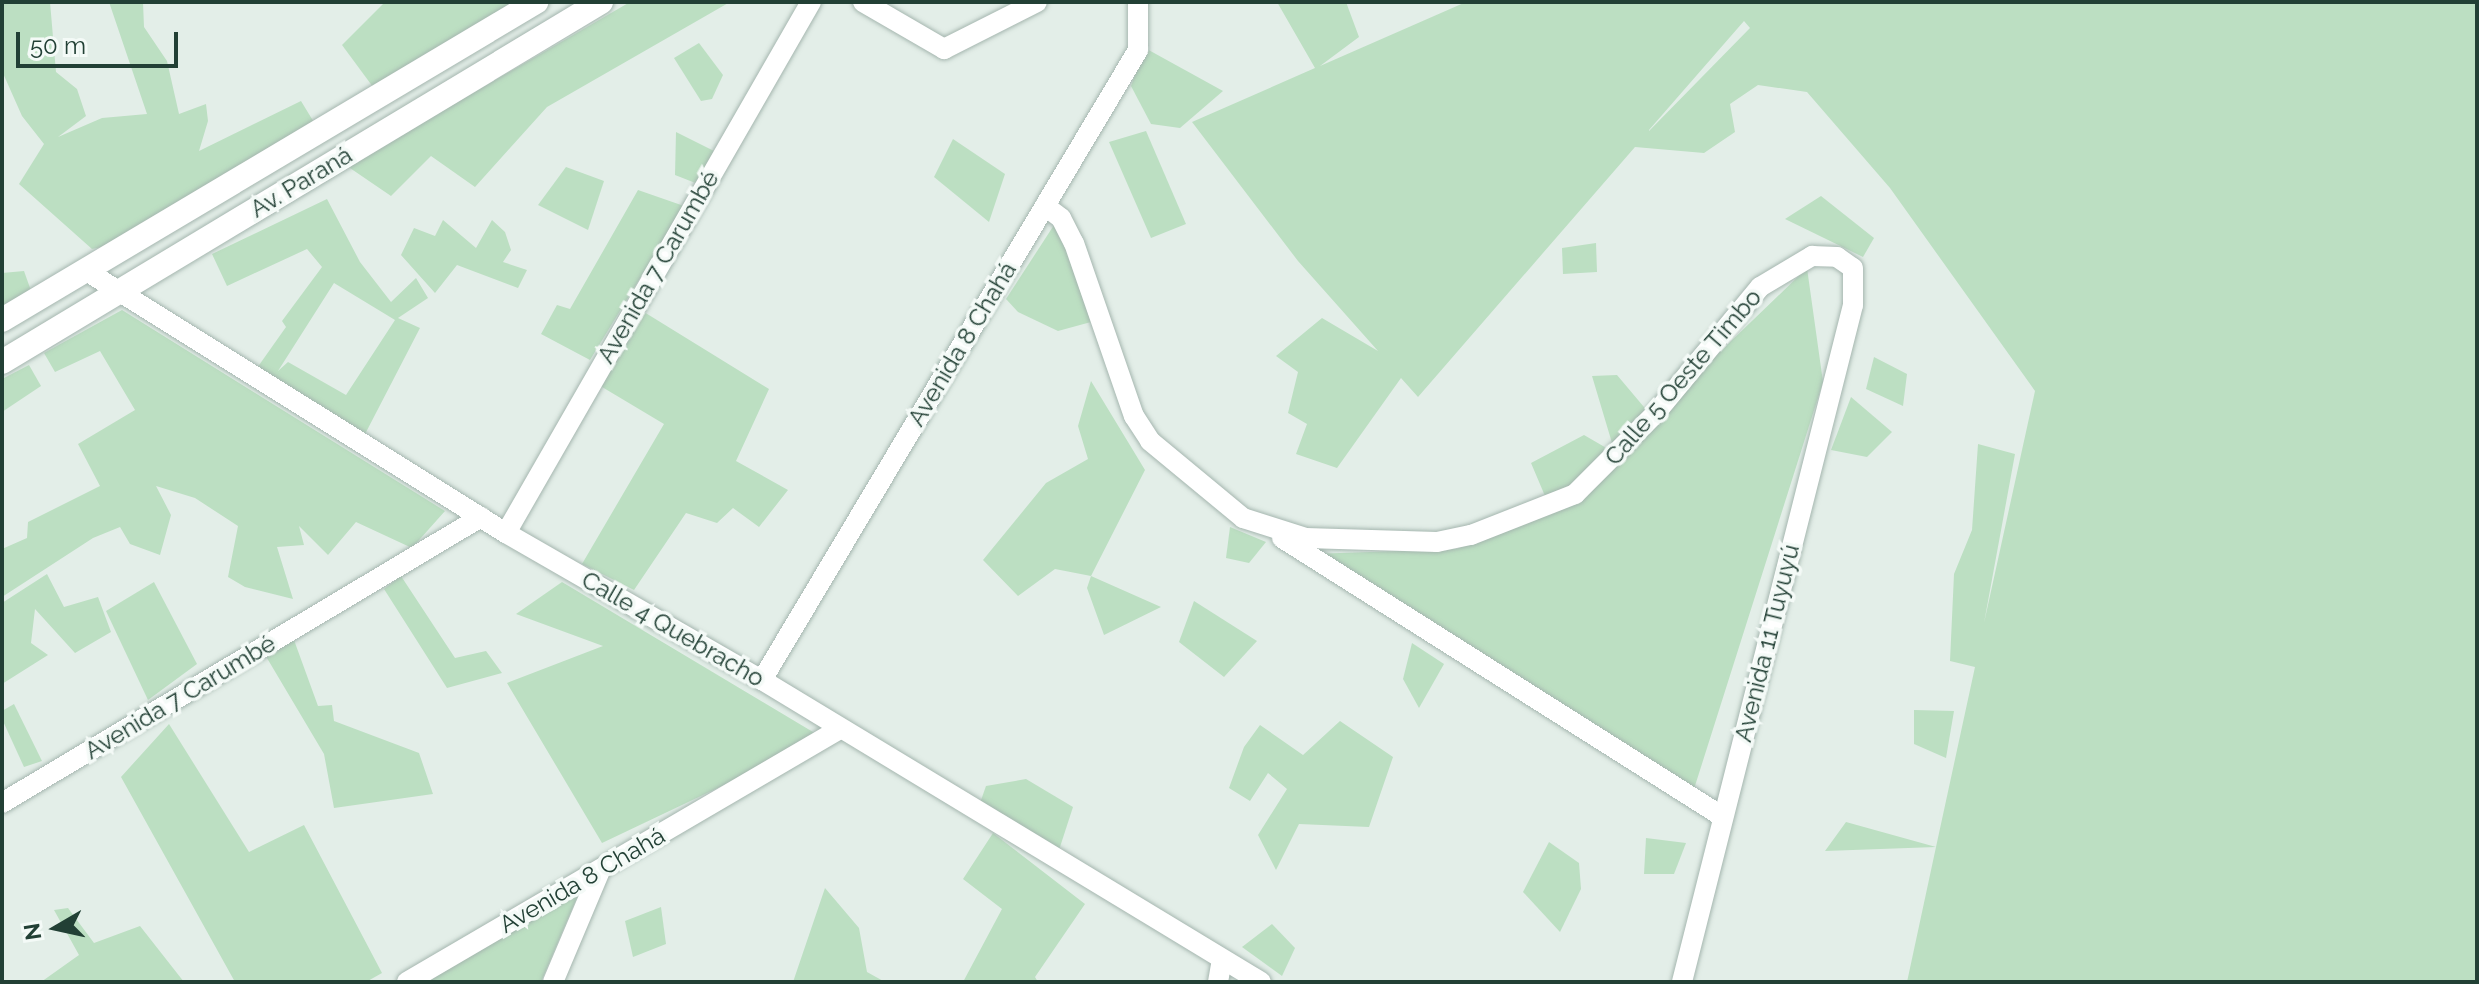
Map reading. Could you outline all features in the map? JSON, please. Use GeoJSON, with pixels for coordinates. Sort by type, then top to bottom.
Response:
{"type":"FeatureCollection","features":[{"type":"Feature","properties":{"kind":"street","name":"Av. Paraná"},"geometry":{"type":"LineString","coordinates":[[2,320],[88,272],[536,2]]}},
{"type":"Feature","properties":{"kind":"street","name":"Av. Paraná"},"geometry":{"type":"LineString","coordinates":[[2,362],[601,2]]}},
{"type":"Feature","properties":{"kind":"street","name":"Avenida 7 Carumbé"},"geometry":{"type":"LineString","coordinates":[[506,533],[811,2]]}},
{"type":"Feature","properties":{"kind":"street"},"geometry":{"type":"LineString","coordinates":[[863,2],[944,49],[973,39],[1037,2]]}},
{"type":"Feature","properties":{"kind":"street","name":"Avenida 8 Chahá"},"geometry":{"type":"LineString","coordinates":[[762,680],[1138,50],[1138,2]]}},
{"type":"Feature","properties":{"kind":"street","name":"Calle 5 Oeste Timbo"},"geometry":{"type":"LineString","coordinates":[[1045,206],[1065,224],[1134,416],[1150,441],[1243,518],[1272,531],[1306,538],[1437,542],[1547,507],[1600,474],[1760,287],[1800,259],[1826,255],[1847,262],[1856,278],[1853,305]]}},
{"type":"Feature","properties":{"kind":"street","name":"Calle 4 Quebracho"},"geometry":{"type":"LineString","coordinates":[[88,272],[506,533],[762,680],[1261,982]]}},
{"type":"Feature","properties":{"kind":"street","name":"Avenida 11 Tuyuyú"},"geometry":{"type":"LineString","coordinates":[[1682,982],[1853,305]]}},
{"type":"Feature","properties":{"kind":"street","name":"Avenida 7 Carumbé"},"geometry":{"type":"LineString","coordinates":[[2,803],[481,517]]}},
{"type":"Feature","properties":{"kind":"street"},"geometry":{"type":"LineString","coordinates":[[1272,531],[1723,817]]}},
{"type":"Feature","properties":{"kind":"street","name":"Avenida 8 Chahá"},"geometry":{"type":"LineString","coordinates":[[407,982],[840,729]]}},
{"type":"Feature","properties":{"kind":"street"},"geometry":{"type":"LineString","coordinates":[[553,982],[600,871]]}},
{"type":"Feature","properties":{"kind":"street"},"geometry":{"type":"LineString","coordinates":[[1218,982],[1222,959]]}},
{"type":"Feature","properties":{"kind":"green space"},"geometry":{"type":"Polygon","coordinates":[[[2,2],[50,2],[56,72],[77,89],[86,116],[58,137],[102,118],[147,114],[109,2],[143,2],[144,27],[167,61],[179,114],[206,104],[208,121],[199,151],[301,101],[315,124],[136,240],[92,249],[19,184],[44,144],[22,116],[2,71],[2,2]]]}},
{"type":"Feature","properties":{"kind":"green space"},"geometry":{"type":"Polygon","coordinates":[[[385,2],[536,2],[373,87],[342,45],[385,2]]]}},
{"type":"Feature","properties":{"kind":"green space"},"geometry":{"type":"Polygon","coordinates":[[[630,2],[730,2],[547,107],[475,187],[431,156],[391,196],[347,166],[630,2]]]}},
{"type":"Feature","properties":{"kind":"green space"},"geometry":{"type":"Polygon","coordinates":[[[1277,2],[1346,2],[1359,37],[1320,66],[1466,2],[2477,2],[2477,982],[1907,982],[1975,667],[1950,661],[1954,574],[1972,530],[1978,444],[2015,454],[1984,623],[2035,391],[1890,188],[1807,92],[1758,85],[1730,104],[1735,132],[1704,153],[1635,147],[1418,397],[1401,378],[1337,468],[1296,454],[1307,424],[1288,413],[1298,372],[1276,356],[1322,318],[1378,351],[1298,261],[1192,122],[1315,68],[1277,2]],[[1744,21],[1649,131],[1750,28],[1744,21]]]}},
{"type":"Feature","properties":{"kind":"green space"},"geometry":{"type":"Polygon","coordinates":[[[699,43],[723,75],[712,99],[701,101],[674,58],[699,43]]]}},
{"type":"Feature","properties":{"kind":"green space"},"geometry":{"type":"Polygon","coordinates":[[[1145,48],[1223,91],[1180,128],[1151,124],[1131,86],[1145,48]]]}},
{"type":"Feature","properties":{"kind":"green space"},"geometry":{"type":"Polygon","coordinates":[[[1146,131],[1186,224],[1151,238],[1109,142],[1146,131]]]}},
{"type":"Feature","properties":{"kind":"green space"},"geometry":{"type":"Polygon","coordinates":[[[676,132],[714,151],[698,184],[675,175],[676,132]]]}},
{"type":"Feature","properties":{"kind":"green space"},"geometry":{"type":"Polygon","coordinates":[[[953,139],[1005,174],[989,222],[934,177],[953,139]]]}},
{"type":"Feature","properties":{"kind":"green space"},"geometry":{"type":"Polygon","coordinates":[[[566,167],[604,181],[588,230],[538,205],[566,167]]]}},
{"type":"Feature","properties":{"kind":"green space"},"geometry":{"type":"Polygon","coordinates":[[[638,190],[684,206],[590,360],[541,334],[557,305],[570,309],[638,190]]]}},
{"type":"Feature","properties":{"kind":"green space"},"geometry":{"type":"Polygon","coordinates":[[[1821,196],[1874,238],[1863,257],[1785,219],[1821,196]]]}},
{"type":"Feature","properties":{"kind":"green space"},"geometry":{"type":"Polygon","coordinates":[[[327,199],[360,262],[391,302],[416,278],[428,298],[398,318],[420,328],[363,438],[257,368],[286,327],[282,321],[322,267],[307,249],[227,286],[212,254],[327,199]],[[334,283],[278,371],[288,362],[346,395],[395,320],[334,283]]]}},
{"type":"Feature","properties":{"kind":"green space"},"geometry":{"type":"Polygon","coordinates":[[[443,220],[476,248],[492,220],[505,232],[511,250],[503,262],[527,270],[518,288],[457,265],[435,293],[401,255],[414,228],[435,236],[443,220]]]}},
{"type":"Feature","properties":{"kind":"green space"},"geometry":{"type":"Polygon","coordinates":[[[1056,222],[1091,322],[1058,331],[1018,312],[1006,299],[1056,222]]]}},
{"type":"Feature","properties":{"kind":"green space"},"geometry":{"type":"Polygon","coordinates":[[[1596,243],[1597,272],[1563,274],[1562,248],[1596,243]]]}},
{"type":"Feature","properties":{"kind":"green space"},"geometry":{"type":"Polygon","coordinates":[[[1807,268],[1823,382],[1694,789],[1311,554],[1457,549],[1540,509],[1548,503],[1531,463],[1584,435],[1615,453],[1592,376],[1617,375],[1649,413],[1616,438],[1617,451],[1807,268]]]}},
{"type":"Feature","properties":{"kind":"green space"},"geometry":{"type":"Polygon","coordinates":[[[24,271],[35,302],[2,321],[2,273],[24,271]]]}},
{"type":"Feature","properties":{"kind":"green space"},"geometry":{"type":"Polygon","coordinates":[[[122,310],[445,511],[412,548],[356,522],[328,555],[299,526],[304,545],[277,547],[293,599],[245,587],[228,577],[238,526],[195,498],[156,486],[171,515],[160,555],[130,544],[120,527],[93,538],[2,597],[2,549],[27,538],[28,522],[100,486],[78,444],[135,410],[100,351],[55,372],[44,353],[122,310]]]}},
{"type":"Feature","properties":{"kind":"green space"},"geometry":{"type":"Polygon","coordinates":[[[644,312],[769,389],[736,461],[788,490],[759,527],[733,508],[717,523],[686,513],[634,590],[582,564],[664,424],[592,381],[644,312]]]}},
{"type":"Feature","properties":{"kind":"green space"},"geometry":{"type":"Polygon","coordinates":[[[1874,357],[1907,374],[1903,406],[1866,389],[1874,357]]]}},
{"type":"Feature","properties":{"kind":"green space"},"geometry":{"type":"Polygon","coordinates":[[[29,365],[41,386],[2,412],[2,379],[29,365]]]}},
{"type":"Feature","properties":{"kind":"green space"},"geometry":{"type":"Polygon","coordinates":[[[1091,381],[1145,470],[1091,576],[1055,569],[1018,596],[983,560],[1046,483],[1088,459],[1078,426],[1091,381]]]}},
{"type":"Feature","properties":{"kind":"green space"},"geometry":{"type":"Polygon","coordinates":[[[1851,397],[1892,432],[1867,457],[1831,450],[1851,397]]]}},
{"type":"Feature","properties":{"kind":"green space"},"geometry":{"type":"Polygon","coordinates":[[[1230,527],[1266,542],[1249,563],[1226,558],[1230,527]]]}},
{"type":"Feature","properties":{"kind":"green space"},"geometry":{"type":"Polygon","coordinates":[[[47,574],[64,607],[98,597],[111,632],[75,653],[35,609],[31,643],[48,655],[2,684],[2,603],[47,574]]]}},
{"type":"Feature","properties":{"kind":"green space"},"geometry":{"type":"Polygon","coordinates":[[[401,576],[455,658],[486,651],[502,673],[447,688],[384,589],[401,576]]]}},
{"type":"Feature","properties":{"kind":"green space"},"geometry":{"type":"Polygon","coordinates":[[[1091,576],[1161,607],[1104,635],[1087,588],[1091,576]]]}},
{"type":"Feature","properties":{"kind":"green space"},"geometry":{"type":"Polygon","coordinates":[[[154,582],[197,664],[148,700],[106,611],[154,582]]]}},
{"type":"Feature","properties":{"kind":"green space"},"geometry":{"type":"Polygon","coordinates":[[[562,582],[823,738],[602,843],[507,683],[603,646],[516,614],[562,582]]]}},
{"type":"Feature","properties":{"kind":"green space"},"geometry":{"type":"Polygon","coordinates":[[[1194,601],[1257,641],[1224,677],[1179,642],[1194,601]]]}},
{"type":"Feature","properties":{"kind":"green space"},"geometry":{"type":"Polygon","coordinates":[[[294,640],[318,706],[332,705],[334,721],[419,753],[433,794],[334,808],[324,754],[261,648],[294,640]]]}},
{"type":"Feature","properties":{"kind":"green space"},"geometry":{"type":"Polygon","coordinates":[[[1412,643],[1444,664],[1419,708],[1403,679],[1412,643]]]}},
{"type":"Feature","properties":{"kind":"green space"},"geometry":{"type":"Polygon","coordinates":[[[14,704],[42,761],[24,767],[2,719],[2,711],[14,704]]]}},
{"type":"Feature","properties":{"kind":"green space"},"geometry":{"type":"Polygon","coordinates":[[[1914,710],[1954,711],[1946,758],[1914,744],[1914,710]]]}},
{"type":"Feature","properties":{"kind":"green space"},"geometry":{"type":"Polygon","coordinates":[[[1340,721],[1393,757],[1369,827],[1299,824],[1276,870],[1258,835],[1287,789],[1268,773],[1250,801],[1229,788],[1244,747],[1260,725],[1303,755],[1340,721]]]}},
{"type":"Feature","properties":{"kind":"green space"},"geometry":{"type":"Polygon","coordinates":[[[169,724],[249,852],[304,825],[382,973],[366,982],[235,982],[121,777],[169,724]]]}},
{"type":"Feature","properties":{"kind":"green space"},"geometry":{"type":"Polygon","coordinates":[[[1026,779],[1073,807],[1059,850],[980,803],[986,786],[1026,779]]]}},
{"type":"Feature","properties":{"kind":"green space"},"geometry":{"type":"Polygon","coordinates":[[[1846,822],[1936,847],[1825,851],[1846,822]]]}},
{"type":"Feature","properties":{"kind":"green space"},"geometry":{"type":"Polygon","coordinates":[[[993,833],[1085,904],[1035,977],[1038,982],[963,982],[1002,909],[963,879],[993,833]]]}},
{"type":"Feature","properties":{"kind":"green space"},"geometry":{"type":"Polygon","coordinates":[[[1646,838],[1686,843],[1674,874],[1644,874],[1646,838]]]}},
{"type":"Feature","properties":{"kind":"green space"},"geometry":{"type":"Polygon","coordinates":[[[1549,842],[1579,863],[1581,889],[1560,932],[1523,892],[1549,842]]]}},
{"type":"Feature","properties":{"kind":"green space"},"geometry":{"type":"Polygon","coordinates":[[[581,888],[541,982],[418,982],[581,888]]]}},
{"type":"Feature","properties":{"kind":"green space"},"geometry":{"type":"Polygon","coordinates":[[[825,888],[859,928],[867,972],[885,982],[793,982],[825,888]]]}},
{"type":"Feature","properties":{"kind":"green space"},"geometry":{"type":"Polygon","coordinates":[[[661,907],[666,944],[633,957],[625,921],[661,907]]]}},
{"type":"Feature","properties":{"kind":"green space"},"geometry":{"type":"Polygon","coordinates":[[[68,908],[94,943],[140,926],[184,982],[41,982],[79,955],[54,910],[68,908]]]}},
{"type":"Feature","properties":{"kind":"green space"},"geometry":{"type":"Polygon","coordinates":[[[1272,924],[1295,948],[1282,976],[1242,947],[1272,924]]]}}]}
